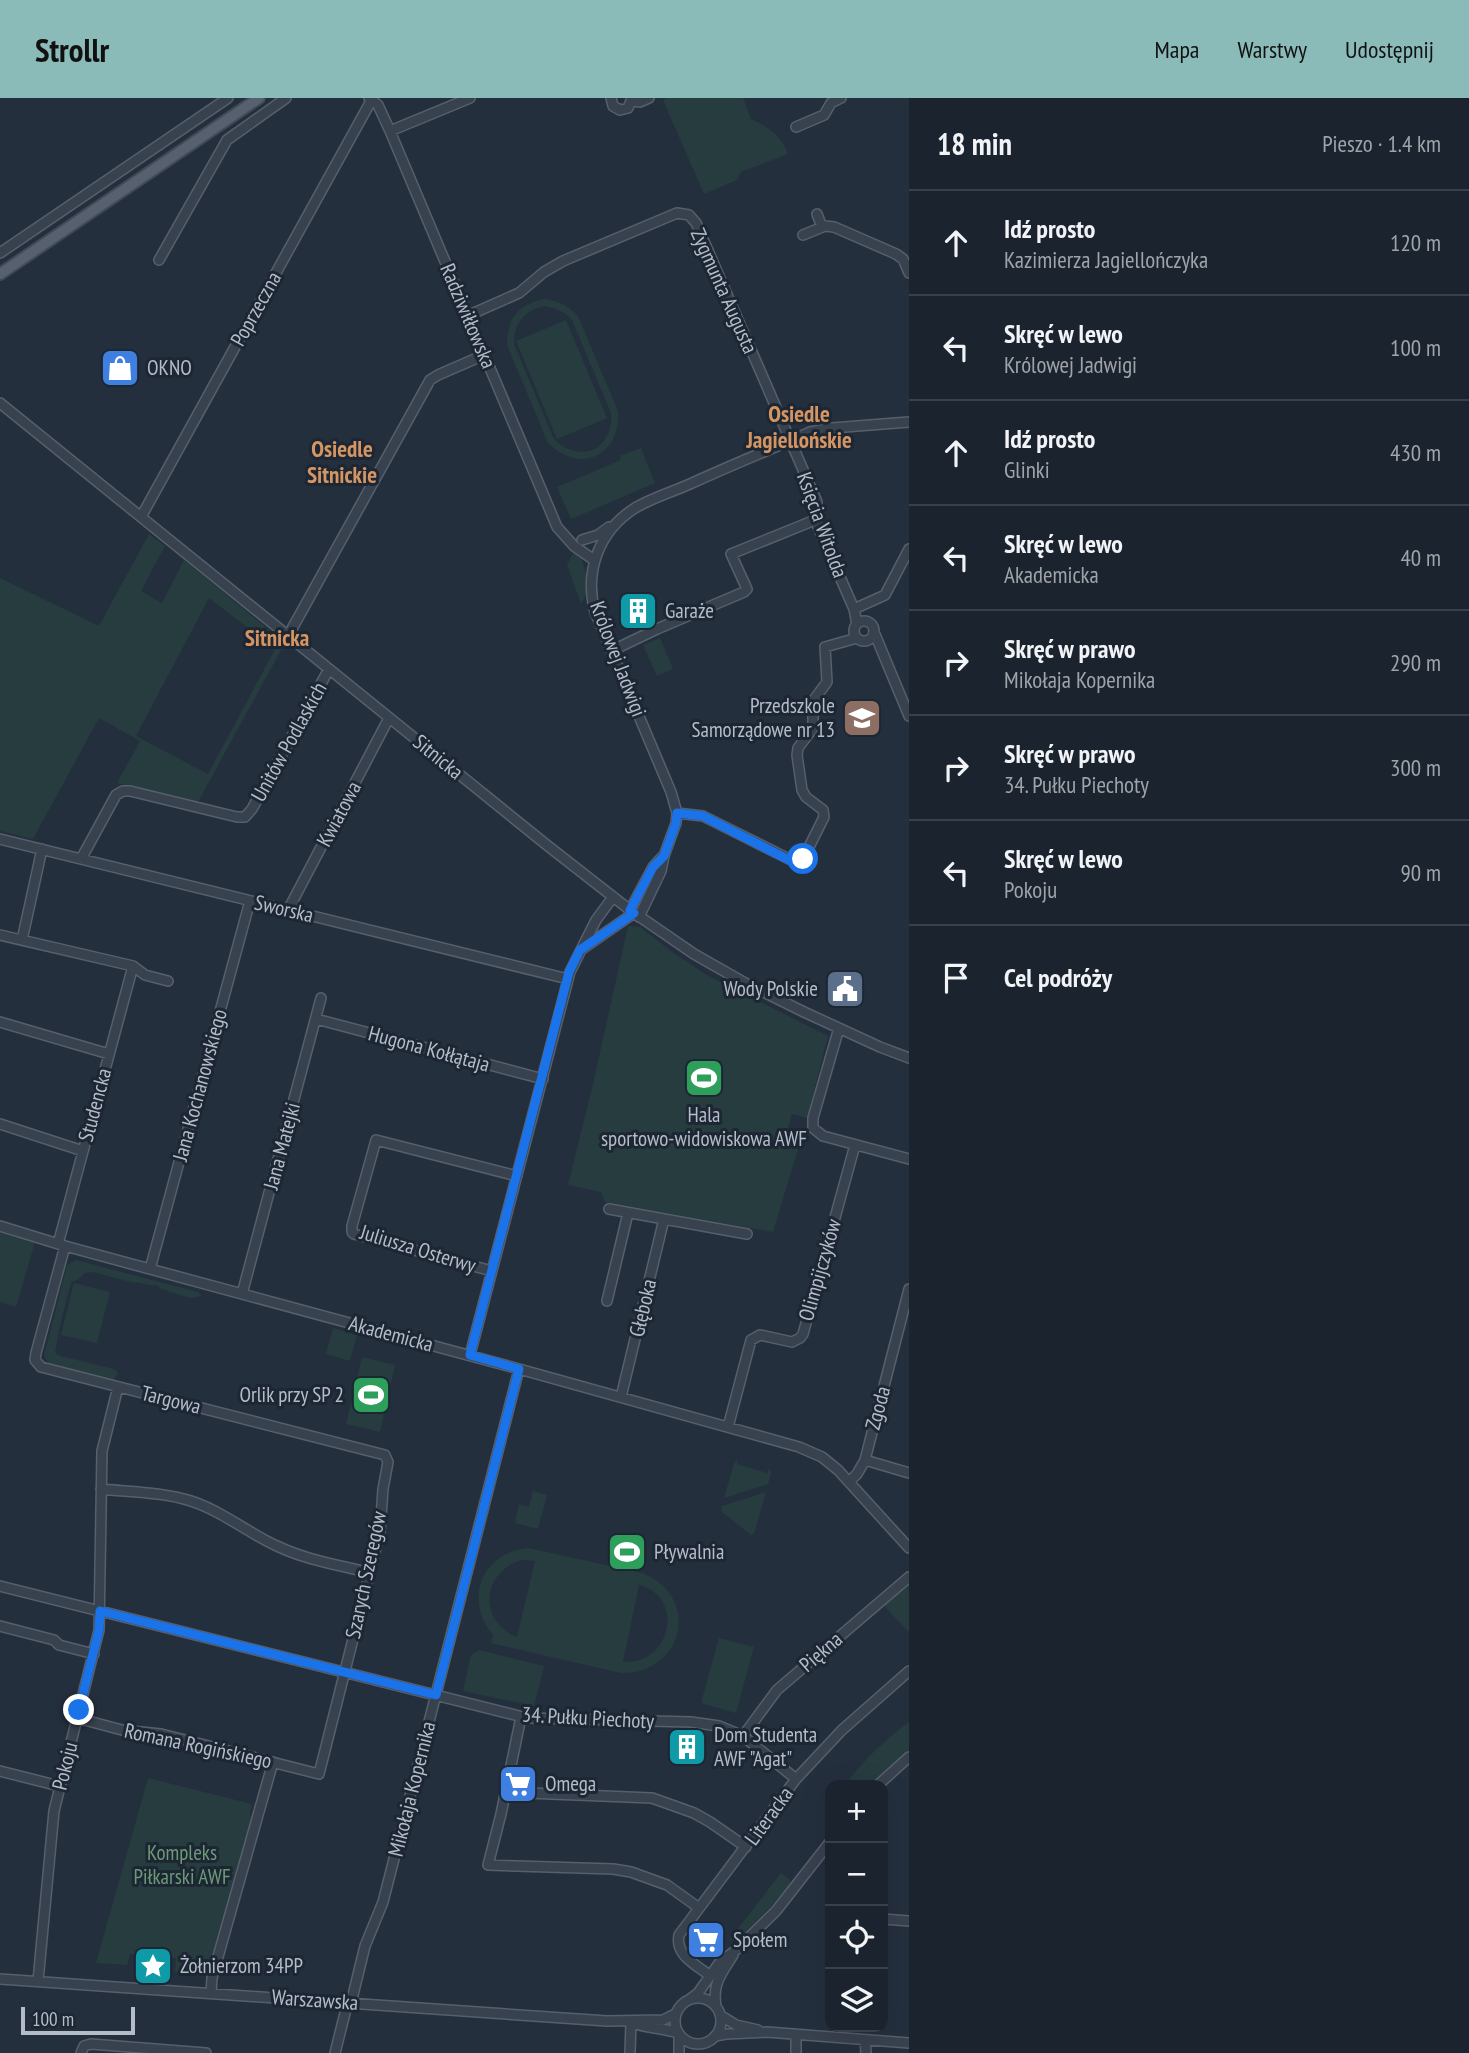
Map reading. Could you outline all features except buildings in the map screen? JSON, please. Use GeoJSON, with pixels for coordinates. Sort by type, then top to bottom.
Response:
{"type":"FeatureCollection","features":[{"type":"Feature","properties":{"kind":"main road"},"geometry":{"type":"LineString","coordinates":[[0,274],[259,98]]}},
{"type":"Feature","properties":{"kind":"street"},"geometry":{"type":"LineString","coordinates":[[0,253],[228,98]]}},
{"type":"Feature","properties":{"kind":"street"},"geometry":{"type":"LineString","coordinates":[[159,260],[227,140],[286,98]]}},
{"type":"Feature","properties":{"kind":"street"},"geometry":{"type":"LineString","coordinates":[[390,131],[470,98]]}},
{"type":"Feature","properties":{"kind":"street"},"geometry":{"type":"LineString","coordinates":[[611,98],[613,106],[620,110],[628,108],[632,100],[640,102],[649,98]]}},
{"type":"Feature","properties":{"kind":"street"},"geometry":{"type":"LineString","coordinates":[[796,127],[824,115],[831,103],[841,98]]}},
{"type":"Feature","properties":{"kind":"street","name":"Radziwiłłowska"},"geometry":{"type":"LineString","coordinates":[[370,99],[378,105],[390,131],[557,527],[574,546],[594,560]]}},
{"type":"Feature","properties":{"kind":"street","name":"Poprzeczna"},"geometry":{"type":"LineString","coordinates":[[141,517],[370,99]]}},
{"type":"Feature","properties":{"kind":"street","name":"Zygmunta Augusta"},"geometry":{"type":"LineString","coordinates":[[467,316],[519,293],[544,272],[563,261],[677,213],[684,213],[696,223],[790,441]]}},
{"type":"Feature","properties":{"kind":"street"},"geometry":{"type":"LineString","coordinates":[[817,214],[822,227]]}},
{"type":"Feature","properties":{"kind":"street"},"geometry":{"type":"LineString","coordinates":[[803,235],[822,227],[834,227],[906,258],[909,273]]}},
{"type":"Feature","properties":{"kind":"street"},"geometry":{"type":"LineString","coordinates":[[288,636],[430,380],[484,355]]}},
{"type":"Feature","properties":{"kind":"street","name":"Sitnicka"},"geometry":{"type":"LineString","coordinates":[[0,403],[634,913],[719,969],[839,1028],[909,1058]]}},
{"type":"Feature","properties":{"kind":"street","name":"Królowej Jadwigi"},"geometry":{"type":"LineString","coordinates":[[677,813],[671,792],[593,604],[594,560],[598,548],[619,520],[636,508],[810,432],[909,422]]}},
{"type":"Feature","properties":{"kind":"street","name":"Księcia Witolda"},"geometry":{"type":"LineString","coordinates":[[790,441],[817,502],[815,520],[860,622]]}},
{"type":"Feature","properties":{"kind":"street"},"geometry":{"type":"LineString","coordinates":[[582,540],[598,535],[619,520]]}},
{"type":"Feature","properties":{"kind":"street"},"geometry":{"type":"LineString","coordinates":[[611,651],[744,592],[747,589],[732,554],[815,520]]}},
{"type":"Feature","properties":{"kind":"street"},"geometry":{"type":"LineString","coordinates":[[566,536],[598,548]]}},
{"type":"Feature","properties":{"kind":"street"},"geometry":{"type":"LineString","coordinates":[[854,609],[885,595],[909,549]]}},
{"type":"Feature","properties":{"kind":"street"},"geometry":{"type":"LineString","coordinates":[[871,636],[862,641],[857,638],[854,631],[860,622],[872,625],[871,636],[883,656],[909,716]]}},
{"type":"Feature","properties":{"kind":"street"},"geometry":{"type":"LineString","coordinates":[[580,950],[634,913],[661,872],[677,813],[703,816],[793,862],[803,859],[824,817],[823,810],[806,797],[802,790],[797,755],[813,728],[813,701],[827,682],[825,648],[857,638]]}},
{"type":"Feature","properties":{"kind":"street","name":"Unitów Podlaskich"},"geometry":{"type":"LineString","coordinates":[[81,859],[116,795],[123,791],[130,790],[245,817],[252,809],[329,669]]}},
{"type":"Feature","properties":{"kind":"street","name":"Kwiatowa"},"geometry":{"type":"LineString","coordinates":[[288,910],[389,718]]}},
{"type":"Feature","properties":{"kind":"street","name":"Sworska"},"geometry":{"type":"LineString","coordinates":[[0,839],[568,979]]}},
{"type":"Feature","properties":{"kind":"street"},"geometry":{"type":"LineString","coordinates":[[22,940],[42,849]]}},
{"type":"Feature","properties":{"kind":"street"},"geometry":{"type":"LineString","coordinates":[[470,1355],[568,979],[596,920],[612,897]]}},
{"type":"Feature","properties":{"kind":"street","name":"Jana Kochanowskiego"},"geometry":{"type":"LineString","coordinates":[[150,1269],[250,901]]}},
{"type":"Feature","properties":{"kind":"street"},"geometry":{"type":"LineString","coordinates":[[0,935],[133,966],[145,975],[168,981]]}},
{"type":"Feature","properties":{"kind":"street","name":"Studencka"},"geometry":{"type":"LineString","coordinates":[[37,1363],[36,1353],[83,1151],[133,966]]}},
{"type":"Feature","properties":{"kind":"street","name":"Jana Matejki"},"geometry":{"type":"LineString","coordinates":[[242,1294],[321,998]]}},
{"type":"Feature","properties":{"kind":"street","name":"Hugona Kołłątaja"},"geometry":{"type":"LineString","coordinates":[[316,1019],[543,1079]]}},
{"type":"Feature","properties":{"kind":"street"},"geometry":{"type":"LineString","coordinates":[[0,1022],[109,1054]]}},
{"type":"Feature","properties":{"kind":"street"},"geometry":{"type":"LineString","coordinates":[[839,1028],[813,1118],[814,1128],[823,1136],[909,1159]]}},
{"type":"Feature","properties":{"kind":"street"},"geometry":{"type":"LineString","coordinates":[[0,1124],[83,1151]]}},
{"type":"Feature","properties":{"kind":"street","name":"Juliusza Osterwy"},"geometry":{"type":"LineString","coordinates":[[492,1271],[354,1234],[352,1226],[376,1140],[517,1176]]}},
{"type":"Feature","properties":{"kind":"street","name":"Olimpijczyków"},"geometry":{"type":"LineString","coordinates":[[728,1427],[751,1340],[760,1335],[792,1342],[803,1334],[855,1145]]}},
{"type":"Feature","properties":{"kind":"street"},"geometry":{"type":"LineString","coordinates":[[608,1209],[747,1234]]}},
{"type":"Feature","properties":{"kind":"street","name":"Głęboka"},"geometry":{"type":"LineString","coordinates":[[607,1301],[628,1213]]}},
{"type":"Feature","properties":{"kind":"street","name":"Głęboka"},"geometry":{"type":"LineString","coordinates":[[621,1397],[664,1219]]}},
{"type":"Feature","properties":{"kind":"street","name":"Akademicka"},"geometry":{"type":"LineString","coordinates":[[0,1226],[799,1447],[829,1462],[850,1481],[909,1548]]}},
{"type":"Feature","properties":{"kind":"street","name":"Zgoda"},"geometry":{"type":"LineString","coordinates":[[850,1481],[865,1460],[909,1289]]}},
{"type":"Feature","properties":{"kind":"street","name":"Targowa"},"geometry":{"type":"LineString","coordinates":[[37,1363],[46,1369],[385,1455],[387,1458]]}},
{"type":"Feature","properties":{"kind":"street","name":"Mikołaja Kopernika"},"geometry":{"type":"LineString","coordinates":[[335,2053],[365,1947],[383,1902],[519,1369]]}},
{"type":"Feature","properties":{"kind":"street","name":"Pokoju"},"geometry":{"type":"LineString","coordinates":[[38,1981],[54,1811],[99,1630],[102,1451],[118,1387]]}},
{"type":"Feature","properties":{"kind":"street","name":"Szarych Szeregów"},"geometry":{"type":"LineString","coordinates":[[319,1774],[380,1532],[387,1458]]}},
{"type":"Feature","properties":{"kind":"street"},"geometry":{"type":"LineString","coordinates":[[865,1460],[909,1473]]}},
{"type":"Feature","properties":{"kind":"street"},"geometry":{"type":"LineString","coordinates":[[101,1489],[190,1500],[293,1553],[370,1573]]}},
{"type":"Feature","properties":{"kind":"street","name":"Piękna"},"geometry":{"type":"LineString","coordinates":[[743,1736],[777,1690],[909,1577]]}},
{"type":"Feature","properties":{"kind":"street","name":"34. Pułku Piechoty"},"geometry":{"type":"LineString","coordinates":[[0,1586],[521,1717],[691,1722],[724,1728],[743,1736],[796,1779]]}},
{"type":"Feature","properties":{"kind":"street"},"geometry":{"type":"LineString","coordinates":[[0,1626],[94,1654]]}},
{"type":"Feature","properties":{"kind":"street","name":"Literacka"},"geometry":{"type":"LineString","coordinates":[[709,1975],[681,1953],[678,1946],[679,1935],[796,1779],[842,1730],[909,1671]]}},
{"type":"Feature","properties":{"kind":"street"},"geometry":{"type":"LineString","coordinates":[[521,1717],[488,1865],[631,1872],[667,1885],[699,1908]]}},
{"type":"Feature","properties":{"kind":"street","name":"Romana Rogińskiego"},"geometry":{"type":"LineString","coordinates":[[77,1718],[122,1730],[161,1734],[319,1774]]}},
{"type":"Feature","properties":{"kind":"street"},"geometry":{"type":"LineString","coordinates":[[884,1780],[909,1757]]}},
{"type":"Feature","properties":{"kind":"street"},"geometry":{"type":"LineString","coordinates":[[211,1993],[215,1967],[273,1762]]}},
{"type":"Feature","properties":{"kind":"street"},"geometry":{"type":"LineString","coordinates":[[0,1771],[59,1786]]}},
{"type":"Feature","properties":{"kind":"street"},"geometry":{"type":"LineString","coordinates":[[505,1792],[652,1798],[694,1813],[746,1847]]}},
{"type":"Feature","properties":{"kind":"street"},"geometry":{"type":"LineString","coordinates":[[679,2053],[675,2014],[681,2004],[698,1993],[720,1962],[776,1912],[829,1843]]}},
{"type":"Feature","properties":{"kind":"street"},"geometry":{"type":"LineString","coordinates":[[888,1919],[909,1921]]}},
{"type":"Feature","properties":{"kind":"street"},"geometry":{"type":"LineString","coordinates":[[678,2034],[687,2042],[698,2044],[715,2036],[720,2026],[714,1994],[716,1983],[736,1950]]}},
{"type":"Feature","properties":{"kind":"street","name":"Warszawska"},"geometry":{"type":"LineString","coordinates":[[0,1979],[631,2022],[663,2020],[675,2014]]}},
{"type":"Feature","properties":{"kind":"street"},"geometry":{"type":"LineString","coordinates":[[690,1999],[703,1998],[736,2025],[763,2032]]}},
{"type":"Feature","properties":{"kind":"street"},"geometry":{"type":"LineString","coordinates":[[630,2053],[631,2022]]}},
{"type":"Feature","properties":{"kind":"street","name":"Warszawska"},"geometry":{"type":"LineString","coordinates":[[631,2022],[678,2034]]}},
{"type":"Feature","properties":{"kind":"street"},"geometry":{"type":"LineString","coordinates":[[715,2036],[763,2032],[909,2043]]}},
{"type":"Feature","properties":{"kind":"street"},"geometry":{"type":"LineString","coordinates":[[796,2034],[796,2053]]}},
{"type":"Feature","properties":{"kind":"street"},"geometry":{"type":"LineString","coordinates":[[865,2040],[866,2053]]}},
{"type":"Feature","properties":{"kind":"street"},"geometry":{"type":"LineString","coordinates":[[81,2053],[84,2046],[91,2044],[206,2053]]}},
{"type":"Feature","properties":{"kind":"street"},"geometry":{"type":"LineString","coordinates":[[691,2053],[698,2044]]}},
{"type":"Feature","properties":{"kind":"green space"},"geometry":{"type":"Polygon","coordinates":[[[743,98],[751,119],[773,132],[788,154],[741,172],[737,180],[704,194],[663,100],[743,98]]]}},
{"type":"Feature","properties":{"kind":"green space"},"geometry":{"type":"Polygon","coordinates":[[[544,299],[558,302],[578,316],[618,411],[613,439],[606,449],[596,456],[573,458],[560,453],[548,443],[507,345],[512,320],[521,309],[544,299]],[[544,306],[531,311],[518,324],[514,344],[554,439],[564,447],[584,452],[601,444],[607,436],[611,413],[572,320],[563,312],[544,306]]]}},
{"type":"Feature","properties":{"kind":"green space"},"geometry":{"type":"Polygon","coordinates":[[[566,320],[607,418],[557,439],[516,341],[566,320]]]}},
{"type":"Feature","properties":{"kind":"green space"},"geometry":{"type":"Polygon","coordinates":[[[641,448],[655,483],[571,519],[557,487],[621,460],[620,456],[641,448]]]}},
{"type":"Feature","properties":{"kind":"green space"},"geometry":{"type":"Polygon","coordinates":[[[149,534],[165,546],[141,591],[162,603],[184,560],[285,643],[198,802],[117,783],[140,741],[99,718],[33,839],[0,831],[0,578],[99,626],[149,534]],[[209,598],[136,736],[208,774],[275,649],[209,598]]]}},
{"type":"Feature","properties":{"kind":"green space"},"geometry":{"type":"Polygon","coordinates":[[[575,549],[582,561],[587,584],[581,603],[567,565],[575,549]]]}},
{"type":"Feature","properties":{"kind":"green space"},"geometry":{"type":"Polygon","coordinates":[[[660,638],[673,669],[657,676],[643,645],[660,638]]]}},
{"type":"Feature","properties":{"kind":"green space"},"geometry":{"type":"Polygon","coordinates":[[[628,926],[640,927],[707,975],[828,1036],[807,1118],[792,1114],[787,1132],[802,1136],[773,1232],[605,1202],[601,1192],[568,1185],[628,926]]]}},
{"type":"Feature","properties":{"kind":"green space"},"geometry":{"type":"Polygon","coordinates":[[[0,1230],[35,1242],[16,1307],[0,1302],[0,1230]]]}},
{"type":"Feature","properties":{"kind":"green space"},"geometry":{"type":"Polygon","coordinates":[[[76,1260],[198,1292],[202,1296],[190,1298],[161,1289],[157,1285],[134,1283],[93,1272],[84,1273],[71,1282],[55,1353],[114,1369],[118,1373],[114,1380],[49,1364],[44,1356],[67,1265],[76,1260]]]}},
{"type":"Feature","properties":{"kind":"green space"},"geometry":{"type":"Polygon","coordinates":[[[74,1283],[110,1292],[97,1343],[61,1335],[74,1283]]]}},
{"type":"Feature","properties":{"kind":"green space"},"geometry":{"type":"Polygon","coordinates":[[[333,1328],[357,1335],[350,1361],[326,1354],[333,1328]]]}},
{"type":"Feature","properties":{"kind":"green space","name":"Orlik przy SP 2"},"geometry":{"type":"Polygon","coordinates":[[[362,1357],[395,1365],[380,1432],[346,1424],[362,1357]]]}},
{"type":"Feature","properties":{"kind":"green space"},"geometry":{"type":"Polygon","coordinates":[[[738,1459],[737,1464],[767,1473],[770,1468],[768,1484],[724,1498],[734,1464],[738,1459]]]}},
{"type":"Feature","properties":{"kind":"green space"},"geometry":{"type":"Polygon","coordinates":[[[533,1491],[547,1495],[538,1529],[515,1523],[519,1504],[529,1507],[533,1491]]]}},
{"type":"Feature","properties":{"kind":"green space"},"geometry":{"type":"Polygon","coordinates":[[[766,1492],[754,1534],[751,1535],[721,1511],[722,1506],[766,1492]]]}},
{"type":"Feature","properties":{"kind":"green space"},"geometry":{"type":"Polygon","coordinates":[[[528,1548],[642,1573],[661,1584],[673,1598],[678,1615],[678,1632],[671,1648],[659,1661],[642,1670],[621,1673],[491,1643],[493,1635],[479,1607],[479,1593],[489,1568],[512,1551],[528,1548]],[[521,1560],[498,1575],[489,1598],[496,1620],[504,1630],[517,1637],[535,1561],[521,1560]],[[639,1585],[623,1662],[640,1660],[653,1653],[662,1642],[667,1629],[663,1602],[654,1592],[639,1585]]]}},
{"type":"Feature","properties":{"kind":"green space"},"geometry":{"type":"Polygon","coordinates":[[[909,1584],[909,1632],[884,1606],[909,1584]]]}},
{"type":"Feature","properties":{"kind":"green space"},"geometry":{"type":"Polygon","coordinates":[[[719,1638],[754,1647],[736,1713],[701,1703],[719,1638]]]}},
{"type":"Feature","properties":{"kind":"green space"},"geometry":{"type":"Polygon","coordinates":[[[479,1650],[544,1666],[534,1706],[463,1691],[471,1655],[479,1650]]]}},
{"type":"Feature","properties":{"kind":"green space"},"geometry":{"type":"Polygon","coordinates":[[[909,1722],[909,1752],[878,1780],[849,1780],[874,1751],[909,1722]]]}},
{"type":"Feature","properties":{"kind":"green space","name":"Kompleks Piłkarski AWF"},"geometry":{"type":"Polygon","coordinates":[[[148,1778],[252,1804],[250,1813],[251,1819],[254,1820],[210,1969],[205,1974],[175,1972],[176,1958],[130,1954],[127,1965],[96,1963],[148,1778]]]}},
{"type":"Feature","properties":{"kind":"green space"},"geometry":{"type":"Polygon","coordinates":[[[781,1873],[790,1880],[790,1884],[770,1908],[736,1940],[731,1941],[730,1939],[781,1873]]]}},
{"type":"Feature","properties":{"kind":"place","name":"OKNO"},"geometry":{"type":"Point","coordinates":[120,368]}},
{"type":"Feature","properties":{"kind":"place","name":"Garaże"},"geometry":{"type":"Point","coordinates":[638,611]}},
{"type":"Feature","properties":{"kind":"place","name":"Przedszkole Samorządowe nr 13"},"geometry":{"type":"Point","coordinates":[862,718]}},
{"type":"Feature","properties":{"kind":"place","name":"Wody Polskie"},"geometry":{"type":"Point","coordinates":[845,989]}},
{"type":"Feature","properties":{"kind":"place","name":"Hala sportowo-widowiskowa AWF"},"geometry":{"type":"Point","coordinates":[704,1078]}},
{"type":"Feature","properties":{"kind":"place","name":"Orlik przy SP 2"},"geometry":{"type":"Point","coordinates":[371,1395]}},
{"type":"Feature","properties":{"kind":"place","name":"Pływalnia"},"geometry":{"type":"Point","coordinates":[627,1552]}},
{"type":"Feature","properties":{"kind":"place","name":"Dom Studenta AWF \"Agat\""},"geometry":{"type":"Point","coordinates":[687,1747]}},
{"type":"Feature","properties":{"kind":"place","name":"Omega"},"geometry":{"type":"Point","coordinates":[518,1784]}},
{"type":"Feature","properties":{"kind":"place","name":"Społem"},"geometry":{"type":"Point","coordinates":[706,1940]}},
{"type":"Feature","properties":{"kind":"place","name":"Żołnierzom 34PP"},"geometry":{"type":"Point","coordinates":[153,1966]}},
{"type":"Feature","properties":{"kind":"district","name":"Osiedle Jagiellońskie"},"geometry":{"type":"Point","coordinates":[799,427]}},
{"type":"Feature","properties":{"kind":"district","name":"Osiedle Sitnickie"},"geometry":{"type":"Point","coordinates":[342,462]}},
{"type":"Feature","properties":{"kind":"district","name":"Sitnicka"},"geometry":{"type":"Point","coordinates":[277,638]}},
{"type":"Feature","properties":{"kind":"route"},"geometry":{"type":"LineString","coordinates":[[79,1710],[95,1651],[100,1611],[436,1695],[519,1369],[470,1355],[569,972],[580,950],[634,913],[630,910],[653,867],[664,856],[677,813],[703,816],[793,862],[803,859]]}}]}
